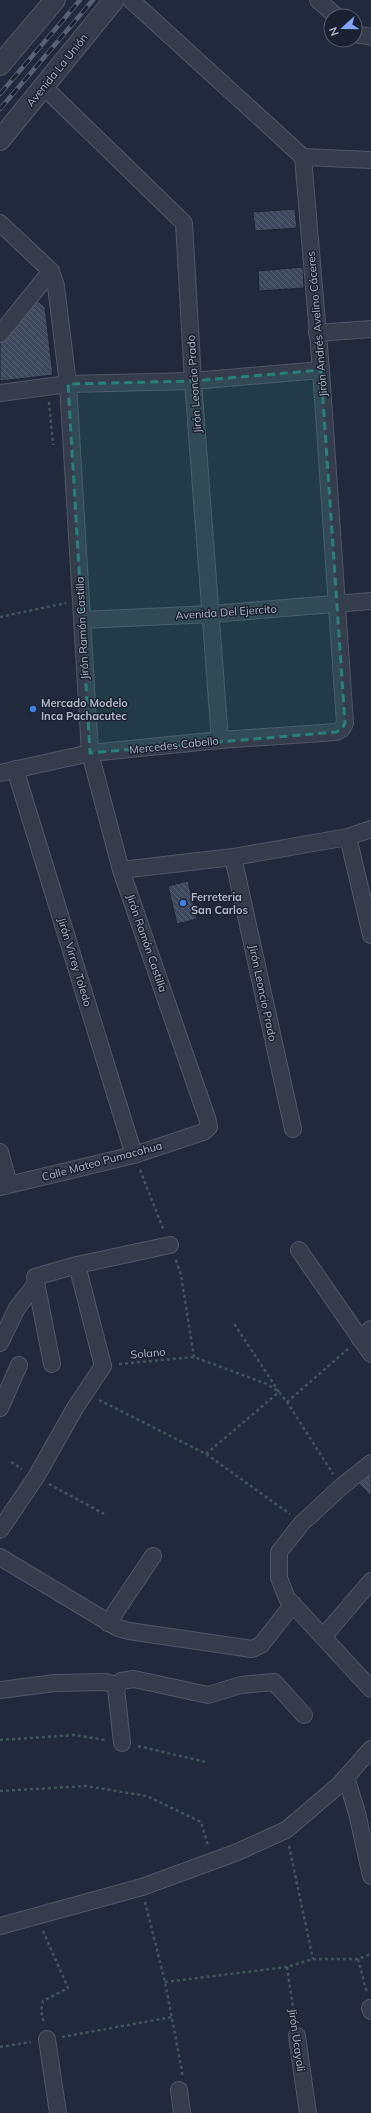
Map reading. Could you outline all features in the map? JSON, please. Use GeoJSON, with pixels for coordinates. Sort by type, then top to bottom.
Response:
{"type":"FeatureCollection","features":[{"type":"Feature","properties":{"kind":"street"},"geometry":{"type":"LineString","coordinates":[[0,65],[55,0]]}},
{"type":"Feature","properties":{"kind":"street","name":"Avenida La Unión"},"geometry":{"type":"LineString","coordinates":[[0,140],[114,0]]}},
{"type":"Feature","properties":{"kind":"street"},"geometry":{"type":"LineString","coordinates":[[131,0],[303,157],[371,160]]}},
{"type":"Feature","properties":{"kind":"street"},"geometry":{"type":"LineString","coordinates":[[318,0],[327,8]]}},
{"type":"Feature","properties":{"kind":"street","name":"Jirón Leoncio Prado"},"geometry":{"type":"LineString","coordinates":[[44,87],[184,223],[193,381],[212,614],[220,740]]}},
{"type":"Feature","properties":{"kind":"street","name":"Jirón Andrés Avelino Cáceres"},"geometry":{"type":"LineString","coordinates":[[303,157],[321,370],[345,723]]}},
{"type":"Feature","properties":{"kind":"street"},"geometry":{"type":"LineString","coordinates":[[0,223],[51,271],[0,334]]}},
{"type":"Feature","properties":{"kind":"street","name":"Jirón Ramón Castilla"},"geometry":{"type":"LineString","coordinates":[[51,271],[56,286],[68,384],[90,753],[121,870],[207,1118],[208,1127],[203,1132]]}},
{"type":"Feature","properties":{"kind":"street"},"geometry":{"type":"LineString","coordinates":[[318,333],[371,329]]}},
{"type":"Feature","properties":{"kind":"street"},"geometry":{"type":"LineString","coordinates":[[0,393],[68,384],[193,381],[321,370]]}},
{"type":"Feature","properties":{"kind":"street","name":"Avenida Del Ejercito"},"geometry":{"type":"LineString","coordinates":[[82,620],[212,614],[371,601]]}},
{"type":"Feature","properties":{"kind":"street","name":"Mercedes Cabello"},"geometry":{"type":"LineString","coordinates":[[0,773],[90,753],[220,740],[336,732],[342,730],[345,723]]}},
{"type":"Feature","properties":{"kind":"street","name":"Jirón Virrey Toledo"},"geometry":{"type":"LineString","coordinates":[[15,769],[134,1155]]}},
{"type":"Feature","properties":{"kind":"street"},"geometry":{"type":"LineString","coordinates":[[121,870],[233,857],[348,836],[371,829]]}},
{"type":"Feature","properties":{"kind":"street"},"geometry":{"type":"LineString","coordinates":[[348,836],[371,935]]}},
{"type":"Feature","properties":{"kind":"street","name":"Jirón Leoncio Prado"},"geometry":{"type":"LineString","coordinates":[[233,857],[293,1129]]}},
{"type":"Feature","properties":{"kind":"street","name":"Calle Mateo Pumacahua"},"geometry":{"type":"LineString","coordinates":[[5,1186],[134,1155],[203,1132]]}},
{"type":"Feature","properties":{"kind":"street"},"geometry":{"type":"LineString","coordinates":[[0,1152],[5,1186]]}},
{"type":"Feature","properties":{"kind":"street"},"geometry":{"type":"LineString","coordinates":[[52,1364],[34,1280],[37,1275],[170,1245]]}},
{"type":"Feature","properties":{"kind":"street"},"geometry":{"type":"LineString","coordinates":[[299,1250],[366,1334],[371,1354]]}},
{"type":"Feature","properties":{"kind":"street"},"geometry":{"type":"LineString","coordinates":[[0,1530],[36,1476],[84,1393],[103,1366],[77,1265]]}},
{"type":"Feature","properties":{"kind":"street"},"geometry":{"type":"LineString","coordinates":[[0,1342],[17,1308],[35,1285]]}},
{"type":"Feature","properties":{"kind":"street"},"geometry":{"type":"LineString","coordinates":[[0,1408],[20,1365]]}},
{"type":"Feature","properties":{"kind":"street"},"geometry":{"type":"LineString","coordinates":[[371,1463],[341,1487],[302,1523],[280,1552],[279,1578],[287,1598],[371,1689]]}},
{"type":"Feature","properties":{"kind":"street"},"geometry":{"type":"LineString","coordinates":[[108,1623],[153,1556]]}},
{"type":"Feature","properties":{"kind":"street"},"geometry":{"type":"LineString","coordinates":[[0,1557],[108,1623],[129,1631],[252,1649],[261,1645],[293,1604]]}},
{"type":"Feature","properties":{"kind":"street"},"geometry":{"type":"LineString","coordinates":[[324,1638],[371,1581]]}},
{"type":"Feature","properties":{"kind":"street"},"geometry":{"type":"LineString","coordinates":[[116,1688],[121,1681],[134,1679],[208,1695],[241,1685],[274,1682],[304,1715]]}},
{"type":"Feature","properties":{"kind":"street"},"geometry":{"type":"LineString","coordinates":[[0,1690],[55,1683],[106,1682],[112,1684],[116,1688],[122,1743]]}},
{"type":"Feature","properties":{"kind":"street"},"geometry":{"type":"LineString","coordinates":[[0,1926],[142,1887],[212,1860],[236,1854],[286,1830],[340,1785],[371,1750]]}},
{"type":"Feature","properties":{"kind":"street"},"geometry":{"type":"LineString","coordinates":[[346,1777],[357,1813],[371,1876]]}},
{"type":"Feature","properties":{"kind":"street","name":"Jirón Ucayali"},"geometry":{"type":"LineString","coordinates":[[297,2036],[308,2113]]}},
{"type":"Feature","properties":{"kind":"street"},"geometry":{"type":"LineString","coordinates":[[47,2039],[58,2113]]}},
{"type":"Feature","properties":{"kind":"street"},"geometry":{"type":"LineString","coordinates":[[179,2090],[182,2113]]}},
{"type":"Feature","properties":{"kind":"path"},"geometry":{"type":"LineString","coordinates":[[49,398],[54,453]]}},
{"type":"Feature","properties":{"kind":"path"},"geometry":{"type":"LineString","coordinates":[[0,617],[69,603]]}},
{"type":"Feature","properties":{"kind":"path"},"geometry":{"type":"LineString","coordinates":[[233,1322],[287,1402],[341,1487]]}},
{"type":"Feature","properties":{"kind":"path"},"geometry":{"type":"LineString","coordinates":[[287,1402],[366,1334]]}},
{"type":"Feature","properties":{"kind":"path","name":"Solano"},"geometry":{"type":"LineString","coordinates":[[103,1366],[194,1357],[267,1384],[279,1392]]}},
{"type":"Feature","properties":{"kind":"path"},"geometry":{"type":"LineString","coordinates":[[206,1454],[279,1392]]}},
{"type":"Feature","properties":{"kind":"path"},"geometry":{"type":"LineString","coordinates":[[84,1393],[206,1454],[302,1523]]}},
{"type":"Feature","properties":{"kind":"path"},"geometry":{"type":"LineString","coordinates":[[11,1462],[104,1514]]}},
{"type":"Feature","properties":{"kind":"path"},"geometry":{"type":"LineString","coordinates":[[0,1740],[75,1735],[173,1753],[206,1762]]}},
{"type":"Feature","properties":{"kind":"path"},"geometry":{"type":"LineString","coordinates":[[0,1790],[86,1786],[147,1796],[201,1822],[212,1860]]}},
{"type":"Feature","properties":{"kind":"path"},"geometry":{"type":"LineString","coordinates":[[286,1830],[313,1959]]}},
{"type":"Feature","properties":{"kind":"path"},"geometry":{"type":"LineString","coordinates":[[142,1887],[165,1982],[182,2071],[179,2090]]}},
{"type":"Feature","properties":{"kind":"path"},"geometry":{"type":"LineString","coordinates":[[37,1916],[68,1988],[43,2000],[41,2012],[47,2039]]}},
{"type":"Feature","properties":{"kind":"path"},"geometry":{"type":"LineString","coordinates":[[165,1982],[287,1967],[313,1959],[358,1958],[371,1954]]}},
{"type":"Feature","properties":{"kind":"path"},"geometry":{"type":"LineString","coordinates":[[358,1958],[371,2010]]}},
{"type":"Feature","properties":{"kind":"path","name":"Jirón Ucayali"},"geometry":{"type":"LineString","coordinates":[[287,1967],[297,2036]]}},
{"type":"Feature","properties":{"kind":"path"},"geometry":{"type":"LineString","coordinates":[[0,2047],[172,2017]]}},
{"type":"Feature","properties":{"kind":"highlighted area"},"geometry":{"type":"Polygon","coordinates":[[[321,370],[345,723],[342,729],[336,732],[90,753],[68,384],[193,381],[321,370]]]}},
{"type":"Feature","properties":{"kind":"building"},"geometry":{"type":"Polygon","coordinates":[[[295,209],[297,228],[255,231],[253,212],[295,209]]]}},
{"type":"Feature","properties":{"kind":"building"},"geometry":{"type":"Polygon","coordinates":[[[303,267],[304,288],[259,291],[258,271],[303,267]]]}},
{"type":"Feature","properties":{"kind":"building"},"geometry":{"type":"Polygon","coordinates":[[[35,299],[45,307],[53,375],[0,381],[0,343],[35,299]]]}},
{"type":"Feature","properties":{"kind":"building","name":"Ferreteria San Carlos"},"geometry":{"type":"Polygon","coordinates":[[[188,881],[197,919],[177,924],[168,886],[188,881]]]}},
{"type":"Feature","properties":{"kind":"building"},"geometry":{"type":"Polygon","coordinates":[[[371,1470],[371,1496],[358,1483],[371,1470]]]}},
{"type":"Feature","properties":{"kind":"railway"},"geometry":{"type":"LineString","coordinates":[[0,94],[80,0]]}},
{"type":"Feature","properties":{"kind":"railway"},"geometry":{"type":"LineString","coordinates":[[0,109],[93,0]]}},
{"type":"Feature","properties":{"kind":"place","name":"Mercado Modelo Inca Pachacutec"},"geometry":{"type":"Point","coordinates":[33,709]}},
{"type":"Feature","properties":{"kind":"place","name":"Ferreteria San Carlos"},"geometry":{"type":"Point","coordinates":[183,903]}}]}
